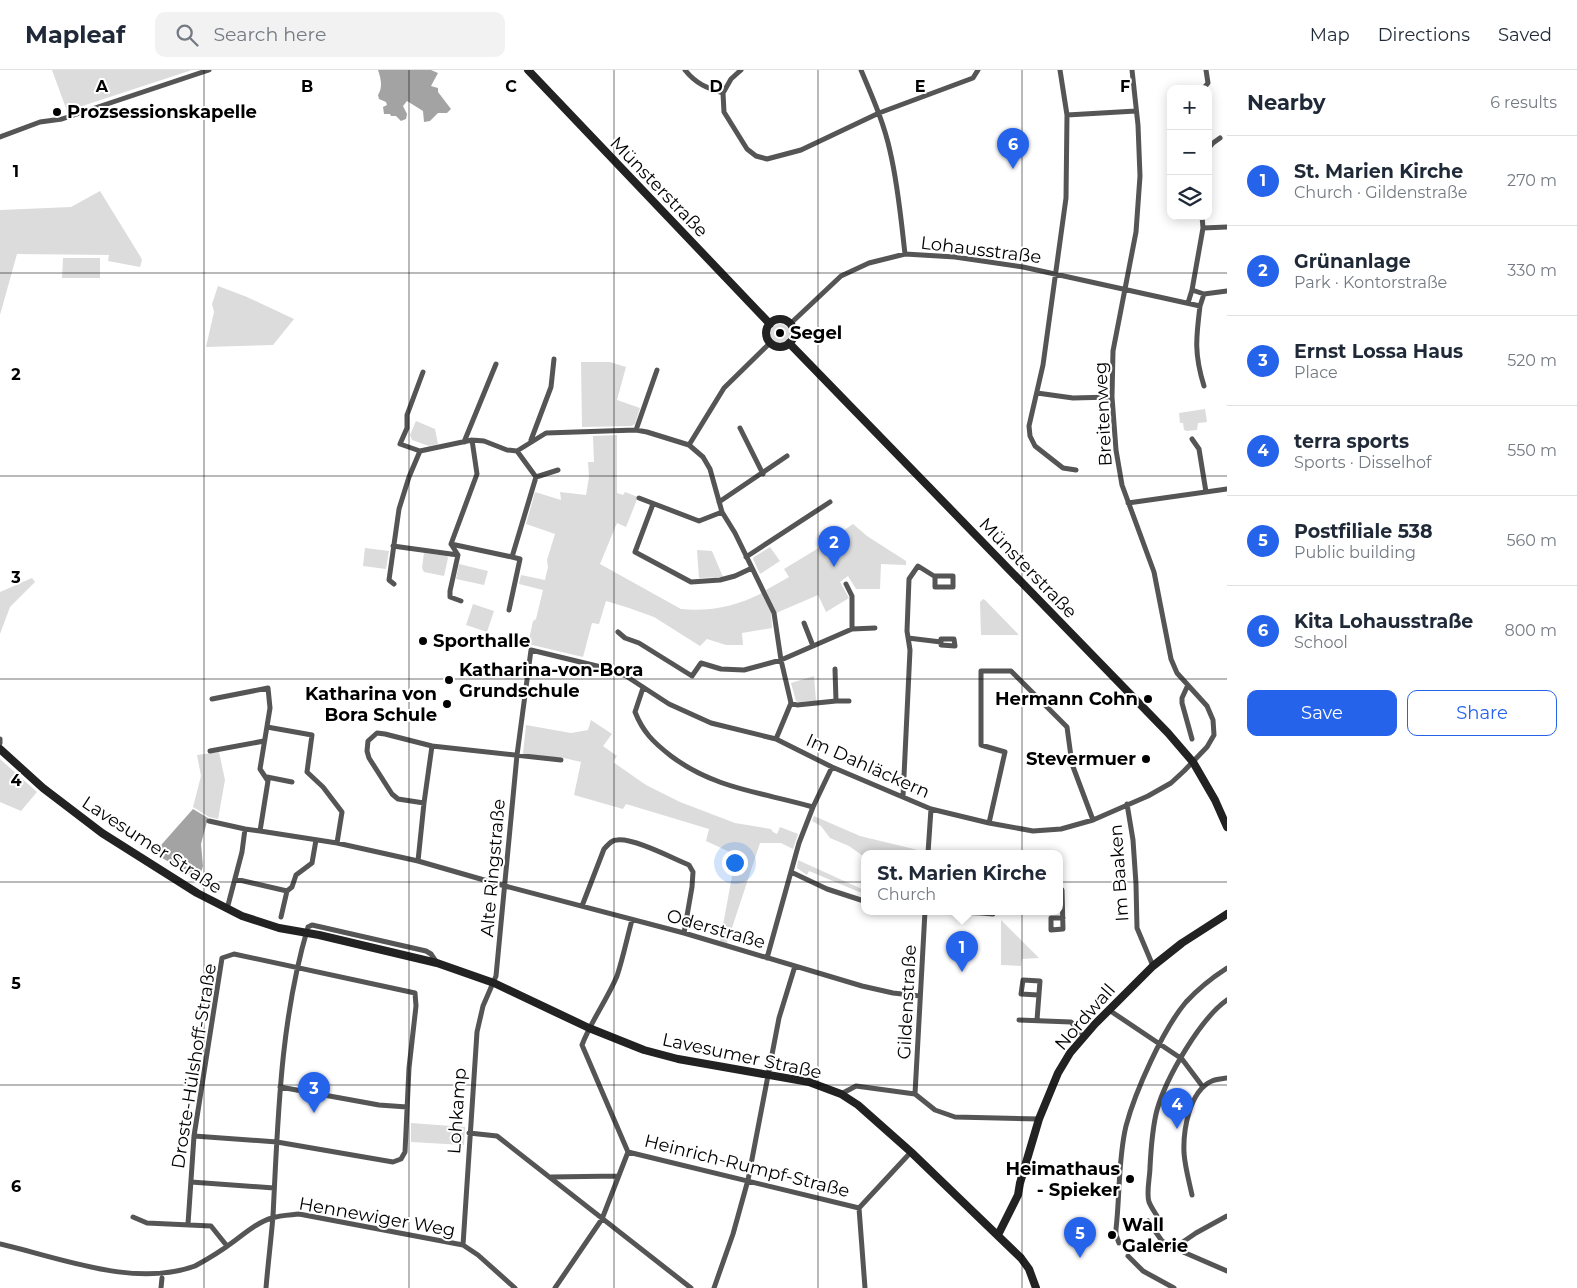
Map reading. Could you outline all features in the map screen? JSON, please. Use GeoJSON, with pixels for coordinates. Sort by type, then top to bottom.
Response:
{"type":"FeatureCollection","features":[{"type":"Feature","properties":{"kind":"street"},"geometry":{"type":"LineString","coordinates":[[0,138],[40,122],[62,119],[209,70]]}},
{"type":"Feature","properties":{"kind":"street","name":"Münsterstraße"},"geometry":{"type":"LineString","coordinates":[[528,70],[770,324]]}},
{"type":"Feature","properties":{"kind":"street"},"geometry":{"type":"LineString","coordinates":[[685,70],[694,81],[706,88],[723,93]]}},
{"type":"Feature","properties":{"kind":"street"},"geometry":{"type":"LineString","coordinates":[[741,70],[730,79],[723,93],[724,112],[748,149],[756,156],[767,159],[801,150],[879,114],[973,78],[978,70]]}},
{"type":"Feature","properties":{"kind":"street"},"geometry":{"type":"LineString","coordinates":[[861,70],[879,114],[890,148],[898,187],[905,254]]}},
{"type":"Feature","properties":{"kind":"street"},"geometry":{"type":"LineString","coordinates":[[1060,70],[1067,115],[1066,198],[1043,365],[1029,426],[1030,436],[1035,446],[1064,468],[1076,470]]}},
{"type":"Feature","properties":{"kind":"street","name":"Breitenweg"},"geometry":{"type":"LineString","coordinates":[[1132,70],[1140,176],[1136,232],[1113,351],[1112,397],[1116,450],[1122,484],[1154,572],[1171,659],[1176,673],[1187,687],[1207,706],[1213,720],[1214,735],[1207,747],[1193,762]]}},
{"type":"Feature","properties":{"kind":"street"},"geometry":{"type":"LineString","coordinates":[[1206,70],[1208,83],[1206,85]]}},
{"type":"Feature","properties":{"kind":"street"},"geometry":{"type":"LineString","coordinates":[[1067,115],[1136,111]]}},
{"type":"Feature","properties":{"kind":"street"},"geometry":{"type":"LineString","coordinates":[[1212,144],[1220,138]]}},
{"type":"Feature","properties":{"kind":"street"},"geometry":{"type":"LineString","coordinates":[[1188,303],[1203,228],[1202,220]]}},
{"type":"Feature","properties":{"kind":"street"},"geometry":{"type":"LineString","coordinates":[[1203,228],[1227,227]]}},
{"type":"Feature","properties":{"kind":"street","name":"Lohausstraße"},"geometry":{"type":"LineString","coordinates":[[790,324],[841,276],[869,263],[905,254],[958,257],[1023,267],[1200,306]]}},
{"type":"Feature","properties":{"kind":"street"},"geometry":{"type":"LineString","coordinates":[[1192,290],[1204,294],[1227,291]]}},
{"type":"Feature","properties":{"kind":"street"},"geometry":{"type":"LineString","coordinates":[[1204,294],[1200,306],[1196,343],[1198,368],[1204,386]]}},
{"type":"Feature","properties":{"kind":"street"},"geometry":{"type":"LineString","coordinates":[[780,320],[790,324],[793,334],[789,343],[779,347],[770,343],[766,334],[770,324],[780,320]]}},
{"type":"Feature","properties":{"kind":"street"},"geometry":{"type":"LineString","coordinates":[[688,445],[724,388],[770,343]]}},
{"type":"Feature","properties":{"kind":"street","name":"Münsterstraße"},"geometry":{"type":"LineString","coordinates":[[789,343],[1168,733],[1193,762],[1215,800],[1227,827]]}},
{"type":"Feature","properties":{"kind":"street"},"geometry":{"type":"LineString","coordinates":[[531,441],[551,387],[554,359]]}},
{"type":"Feature","properties":{"kind":"street"},"geometry":{"type":"LineString","coordinates":[[464,442],[496,364]]}},
{"type":"Feature","properties":{"kind":"street"},"geometry":{"type":"LineString","coordinates":[[636,430],[657,370]]}},
{"type":"Feature","properties":{"kind":"street"},"geometry":{"type":"LineString","coordinates":[[423,372],[407,415],[407,428],[400,444],[420,451],[472,440],[484,441],[507,450],[517,451],[546,433],[636,430],[688,445],[697,450],[707,462],[722,512],[735,533],[774,613],[780,660],[792,703],[776,739]]}},
{"type":"Feature","properties":{"kind":"street"},"geometry":{"type":"LineString","coordinates":[[1037,394],[1073,398],[1112,397]]}},
{"type":"Feature","properties":{"kind":"street"},"geometry":{"type":"LineString","coordinates":[[740,428],[763,474]]}},
{"type":"Feature","properties":{"kind":"street"},"geometry":{"type":"LineString","coordinates":[[1192,439],[1199,449],[1206,492]]}},
{"type":"Feature","properties":{"kind":"street"},"geometry":{"type":"LineString","coordinates":[[451,544],[477,474],[472,440]]}},
{"type":"Feature","properties":{"kind":"street"},"geometry":{"type":"LineString","coordinates":[[394,584],[389,580],[399,509],[420,451]]}},
{"type":"Feature","properties":{"kind":"street"},"geometry":{"type":"LineString","coordinates":[[517,451],[536,476]]}},
{"type":"Feature","properties":{"kind":"street"},"geometry":{"type":"LineString","coordinates":[[719,502],[787,456]]}},
{"type":"Feature","properties":{"kind":"street"},"geometry":{"type":"LineString","coordinates":[[536,476],[558,470]]}},
{"type":"Feature","properties":{"kind":"street"},"geometry":{"type":"LineString","coordinates":[[512,558],[536,476]]}},
{"type":"Feature","properties":{"kind":"street"},"geometry":{"type":"LineString","coordinates":[[1128,503],[1227,489]]}},
{"type":"Feature","properties":{"kind":"street"},"geometry":{"type":"LineString","coordinates":[[639,498],[700,521],[722,512]]}},
{"type":"Feature","properties":{"kind":"street"},"geometry":{"type":"LineString","coordinates":[[746,557],[830,502]]}},
{"type":"Feature","properties":{"kind":"street"},"geometry":{"type":"LineString","coordinates":[[653,504],[635,552],[692,582],[720,580],[735,576],[752,568]]}},
{"type":"Feature","properties":{"kind":"street"},"geometry":{"type":"LineString","coordinates":[[451,544],[458,555],[450,597],[461,602]]}},
{"type":"Feature","properties":{"kind":"street"},"geometry":{"type":"LineString","coordinates":[[451,544],[520,559],[509,610]]}},
{"type":"Feature","properties":{"kind":"street"},"geometry":{"type":"LineString","coordinates":[[393,546],[458,555]]}},
{"type":"Feature","properties":{"kind":"street"},"geometry":{"type":"LineString","coordinates":[[903,797],[910,650],[908,638],[909,579],[918,566],[935,576]]}},
{"type":"Feature","properties":{"kind":"street"},"geometry":{"type":"LineString","coordinates":[[846,584],[852,596],[852,629]]}},
{"type":"Feature","properties":{"kind":"street"},"geometry":{"type":"LineString","coordinates":[[804,623],[812,646]]}},
{"type":"Feature","properties":{"kind":"street"},"geometry":{"type":"LineString","coordinates":[[618,632],[625,638],[639,644],[692,676],[701,663],[721,669],[744,670],[780,660],[852,629],[875,628]]}},
{"type":"Feature","properties":{"kind":"street"},"geometry":{"type":"LineString","coordinates":[[908,638],[941,642]]}},
{"type":"Feature","properties":{"kind":"street","name":"Im Dahläckern"},"geometry":{"type":"LineString","coordinates":[[531,650],[601,667],[626,676],[669,704],[711,723],[776,739],[832,767],[931,809],[988,823],[1033,831],[1062,829],[1093,820],[1148,796],[1171,782],[1193,762]]}},
{"type":"Feature","properties":{"kind":"street","name":"Alte Ringstraße"},"geometry":{"type":"LineString","coordinates":[[494,982],[517,755],[531,650]]}},
{"type":"Feature","properties":{"kind":"street"},"geometry":{"type":"LineString","coordinates":[[835,669],[836,702]]}},
{"type":"Feature","properties":{"kind":"street"},"geometry":{"type":"LineString","coordinates":[[988,823],[1005,752],[981,745],[981,671],[1011,671],[1067,727],[1072,764],[1093,820]]}},
{"type":"Feature","properties":{"kind":"street"},"geometry":{"type":"LineString","coordinates":[[1187,687],[1182,703],[1192,739]]}},
{"type":"Feature","properties":{"kind":"street"},"geometry":{"type":"LineString","coordinates":[[212,699],[268,688],[270,708],[260,770],[267,777],[292,782]]}},
{"type":"Feature","properties":{"kind":"street"},"geometry":{"type":"LineString","coordinates":[[643,688],[635,712],[642,728],[649,737],[683,764],[710,780],[782,798],[813,808]]}},
{"type":"Feature","properties":{"kind":"street"},"geometry":{"type":"LineString","coordinates":[[792,703],[849,701]]}},
{"type":"Feature","properties":{"kind":"street"},"geometry":{"type":"LineString","coordinates":[[266,727],[312,735],[307,772],[323,787],[342,812],[337,843]]}},
{"type":"Feature","properties":{"kind":"street"},"geometry":{"type":"LineString","coordinates":[[424,803],[398,799],[392,794],[369,758],[367,751],[368,741],[377,733],[432,746],[561,760]]}},
{"type":"Feature","properties":{"kind":"street"},"geometry":{"type":"LineString","coordinates":[[0,739],[0,744]]}},
{"type":"Feature","properties":{"kind":"street"},"geometry":{"type":"LineString","coordinates":[[210,751],[264,741]]}},
{"type":"Feature","properties":{"kind":"street"},"geometry":{"type":"LineString","coordinates":[[418,861],[432,746]]}},
{"type":"Feature","properties":{"kind":"street","name":"Lavesumer Straße"},"geometry":{"type":"LineString","coordinates":[[0,749],[50,794],[102,833],[147,863],[227,910],[259,922],[437,963],[494,982],[589,1028],[652,1053],[809,1082],[840,1094],[858,1105],[911,1152],[998,1235],[1029,1269],[1036,1288]]}},
{"type":"Feature","properties":{"kind":"street"},"geometry":{"type":"LineString","coordinates":[[767,958],[794,856],[832,767]]}},
{"type":"Feature","properties":{"kind":"street"},"geometry":{"type":"LineString","coordinates":[[260,831],[268,787],[267,777]]}},
{"type":"Feature","properties":{"kind":"street","name":"Im Baaken"},"geometry":{"type":"LineString","coordinates":[[1127,804],[1133,840],[1136,928],[1153,966]]}},
{"type":"Feature","properties":{"kind":"street"},"geometry":{"type":"LineString","coordinates":[[928,850],[931,809]]}},
{"type":"Feature","properties":{"kind":"street","name":"Oderstraße"},"geometry":{"type":"LineString","coordinates":[[209,821],[245,829],[337,843],[418,861],[684,933],[886,991],[920,996]]}},
{"type":"Feature","properties":{"kind":"street"},"geometry":{"type":"LineString","coordinates":[[227,910],[245,829]]}},
{"type":"Feature","properties":{"kind":"street"},"geometry":{"type":"LineString","coordinates":[[281,917],[287,891],[292,887],[296,875],[312,863],[316,840]]}},
{"type":"Feature","properties":{"kind":"street"},"geometry":{"type":"LineString","coordinates":[[582,906],[604,849],[610,843],[617,840],[642,845],[689,865],[693,872],[684,933]]}},
{"type":"Feature","properties":{"kind":"street"},"geometry":{"type":"LineString","coordinates":[[791,872],[827,889],[861,900]]}},
{"type":"Feature","properties":{"kind":"street"},"geometry":{"type":"LineString","coordinates":[[235,879],[287,891]]}},
{"type":"Feature","properties":{"kind":"street","name":"Nordwall"},"geometry":{"type":"LineString","coordinates":[[998,1235],[1018,1194],[1039,1119],[1058,1073],[1070,1053],[1084,1036],[1153,966],[1182,943],[1227,914]]}},
{"type":"Feature","properties":{"kind":"street","name":"Gildenstraße"},"geometry":{"type":"LineString","coordinates":[[915,1094],[927,915]]}},
{"type":"Feature","properties":{"kind":"street"},"geometry":{"type":"LineString","coordinates":[[555,1288],[602,1220],[628,1152],[582,1045],[617,975],[632,920]]}},
{"type":"Feature","properties":{"kind":"street"},"geometry":{"type":"LineString","coordinates":[[266,1288],[280,1087],[286,1030],[306,933]]}},
{"type":"Feature","properties":{"kind":"street","name":"Droste-Hülshoff-Straße"},"geometry":{"type":"LineString","coordinates":[[188,1224],[194,1136],[222,958],[234,954],[298,968]]}},
{"type":"Feature","properties":{"kind":"street"},"geometry":{"type":"LineString","coordinates":[[714,1288],[733,1234],[748,1180],[770,1075],[779,1018],[794,966]]}},
{"type":"Feature","properties":{"kind":"street"},"geometry":{"type":"LineString","coordinates":[[194,1136],[277,1142],[396,1162],[401,1159],[405,1152],[409,1068],[416,1006],[415,994],[298,968]]}},
{"type":"Feature","properties":{"kind":"street"},"geometry":{"type":"LineString","coordinates":[[1119,1243],[1116,1228],[1122,1154],[1126,1126],[1139,1090],[1170,1025],[1186,1002],[1227,968]]}},
{"type":"Feature","properties":{"kind":"street","name":"Lohkamp"},"geometry":{"type":"LineString","coordinates":[[463,1245],[477,1032],[484,1006],[494,982]]}},
{"type":"Feature","properties":{"kind":"street"},"geometry":{"type":"LineString","coordinates":[[1037,1020],[1038,995]]}},
{"type":"Feature","properties":{"kind":"street"},"geometry":{"type":"LineString","coordinates":[[1157,1216],[1148,1200],[1151,1143],[1157,1111],[1162,1097],[1203,1023],[1227,1000]]}},
{"type":"Feature","properties":{"kind":"street"},"geometry":{"type":"LineString","coordinates":[[1109,1010],[1182,1059],[1203,1087]]}},
{"type":"Feature","properties":{"kind":"street"},"geometry":{"type":"LineString","coordinates":[[1019,1020],[1071,1022],[1084,1036]]}},
{"type":"Feature","properties":{"kind":"street"},"geometry":{"type":"LineString","coordinates":[[1192,1195],[1184,1154],[1185,1133],[1190,1107],[1203,1087],[1213,1081],[1227,1078]]}},
{"type":"Feature","properties":{"kind":"street"},"geometry":{"type":"LineString","coordinates":[[840,1094],[856,1086],[915,1094],[935,1110],[955,1117],[1039,1119]]}},
{"type":"Feature","properties":{"kind":"street"},"geometry":{"type":"LineString","coordinates":[[280,1087],[379,1105],[407,1107]]}},
{"type":"Feature","properties":{"kind":"street"},"geometry":{"type":"LineString","coordinates":[[469,1133],[497,1136],[690,1288]]}},
{"type":"Feature","properties":{"kind":"street","name":"Heinrich-Rumpf-Straße"},"geometry":{"type":"LineString","coordinates":[[628,1152],[860,1208]]}},
{"type":"Feature","properties":{"kind":"street"},"geometry":{"type":"LineString","coordinates":[[865,1288],[860,1208],[911,1152]]}},
{"type":"Feature","properties":{"kind":"street"},"geometry":{"type":"LineString","coordinates":[[550,1177],[618,1176]]}},
{"type":"Feature","properties":{"kind":"street"},"geometry":{"type":"LineString","coordinates":[[190,1182],[274,1188]]}},
{"type":"Feature","properties":{"kind":"street","name":"Hennewiger Weg"},"geometry":{"type":"LineString","coordinates":[[0,1244],[114,1276],[143,1280],[162,1278],[192,1268],[260,1224],[272,1218],[298,1214],[463,1245],[478,1255],[515,1288]]}},
{"type":"Feature","properties":{"kind":"street"},"geometry":{"type":"LineString","coordinates":[[1174,1248],[1227,1216]]}},
{"type":"Feature","properties":{"kind":"street"},"geometry":{"type":"LineString","coordinates":[[133,1218],[147,1223],[211,1226],[227,1246]]}},
{"type":"Feature","properties":{"kind":"street"},"geometry":{"type":"LineString","coordinates":[[1148,1221],[1162,1241],[1174,1248],[1227,1270]]}},
{"type":"Feature","properties":{"kind":"street"},"geometry":{"type":"LineString","coordinates":[[1128,1256],[1143,1271],[1174,1288]]}},
{"type":"Feature","properties":{"kind":"street"},"geometry":{"type":"LineString","coordinates":[[161,1288],[162,1278]]}},
{"type":"Feature","properties":{"kind":"shaded area"},"geometry":{"type":"Polygon","coordinates":[[[52,70],[192,70],[67,111],[52,70]]]}},
{"type":"Feature","properties":{"kind":"shaded area"},"geometry":{"type":"Polygon","coordinates":[[[378,70],[431,70],[438,73],[431,86],[438,88],[438,92],[451,109],[447,113],[438,113],[430,121],[424,122],[423,111],[407,101],[403,106],[407,114],[406,119],[401,121],[396,116],[384,114],[383,107],[387,105],[386,102],[379,99],[381,83],[378,70]]]}},
{"type":"Feature","properties":{"kind":"shaded area"},"geometry":{"type":"Polygon","coordinates":[[[100,191],[140,256],[142,260],[140,267],[108,261],[109,255],[17,254],[0,315],[0,210],[71,207],[100,191]]]}},
{"type":"Feature","properties":{"kind":"shaded area"},"geometry":{"type":"Polygon","coordinates":[[[63,258],[100,258],[100,278],[62,278],[63,258]]]}},
{"type":"Feature","properties":{"kind":"shaded area"},"geometry":{"type":"Polygon","coordinates":[[[218,286],[294,319],[273,345],[206,347],[214,312],[212,304],[218,286]]]}},
{"type":"Feature","properties":{"kind":"shaded area"},"geometry":{"type":"Polygon","coordinates":[[[780,324],[787,327],[790,334],[787,341],[780,344],[773,341],[770,334],[773,327],[780,324]]]}},
{"type":"Feature","properties":{"kind":"shaded area"},"geometry":{"type":"Polygon","coordinates":[[[581,362],[610,362],[626,367],[617,400],[640,408],[635,424],[632,426],[582,427],[581,362]]]}},
{"type":"Feature","properties":{"kind":"shaded area"},"geometry":{"type":"Polygon","coordinates":[[[1205,409],[1207,422],[1198,423],[1197,430],[1184,430],[1183,423],[1180,423],[1179,413],[1205,409]]]}},
{"type":"Feature","properties":{"kind":"shaded area"},"geometry":{"type":"Polygon","coordinates":[[[416,421],[435,429],[438,444],[429,446],[412,440],[410,435],[416,421]]]}},
{"type":"Feature","properties":{"kind":"shaded area"},"geometry":{"type":"Polygon","coordinates":[[[617,435],[617,493],[623,495],[625,492],[638,497],[626,527],[617,523],[600,564],[681,609],[713,609],[733,605],[762,593],[771,612],[772,628],[742,633],[743,645],[726,645],[707,639],[700,646],[654,617],[606,601],[599,624],[592,623],[583,657],[528,644],[543,590],[519,584],[521,575],[545,580],[548,567],[547,560],[555,534],[526,524],[535,492],[561,500],[560,492],[586,495],[589,477],[588,462],[594,462],[593,436],[617,435]]]}},
{"type":"Feature","properties":{"kind":"shaded area"},"geometry":{"type":"Polygon","coordinates":[[[853,524],[867,536],[906,561],[906,565],[881,564],[880,589],[856,589],[848,576],[840,582],[849,598],[826,612],[818,595],[776,613],[766,590],[789,577],[784,569],[853,524]]]}},
{"type":"Feature","properties":{"kind":"shaded area"},"geometry":{"type":"Polygon","coordinates":[[[770,547],[780,561],[760,574],[753,559],[770,547]]]}},
{"type":"Feature","properties":{"kind":"shaded area"},"geometry":{"type":"Polygon","coordinates":[[[365,548],[389,551],[386,569],[363,566],[365,548]]]}},
{"type":"Feature","properties":{"kind":"shaded area"},"geometry":{"type":"Polygon","coordinates":[[[697,550],[712,551],[723,577],[699,578],[697,550]]]}},
{"type":"Feature","properties":{"kind":"shaded area"},"geometry":{"type":"Polygon","coordinates":[[[424,553],[447,556],[444,576],[424,572],[422,568],[424,553]]]}},
{"type":"Feature","properties":{"kind":"shaded area"},"geometry":{"type":"Polygon","coordinates":[[[459,564],[488,571],[484,585],[456,579],[459,564]]]}},
{"type":"Feature","properties":{"kind":"shaded area"},"geometry":{"type":"Polygon","coordinates":[[[32,578],[35,582],[10,607],[0,634],[0,592],[32,578]]]}},
{"type":"Feature","properties":{"kind":"shaded area"},"geometry":{"type":"Polygon","coordinates":[[[983,599],[1019,635],[981,635],[980,602],[983,599]]]}},
{"type":"Feature","properties":{"kind":"shaded area"},"geometry":{"type":"Polygon","coordinates":[[[473,604],[494,611],[487,632],[466,625],[473,604]]]}},
{"type":"Feature","properties":{"kind":"shaded area"},"geometry":{"type":"Polygon","coordinates":[[[814,676],[816,701],[796,701],[791,683],[814,676]]]}},
{"type":"Feature","properties":{"kind":"shaded area"},"geometry":{"type":"Polygon","coordinates":[[[591,720],[612,734],[603,746],[617,756],[613,762],[646,785],[680,802],[735,823],[771,829],[777,834],[780,827],[798,834],[793,849],[781,843],[760,843],[727,943],[720,941],[736,855],[706,841],[709,829],[626,804],[623,809],[574,795],[581,762],[564,758],[523,754],[526,725],[571,733],[588,730],[591,720]]]}},
{"type":"Feature","properties":{"kind":"shaded area"},"geometry":{"type":"Polygon","coordinates":[[[219,752],[225,780],[218,819],[209,817],[193,807],[201,776],[197,755],[219,752]]]}},
{"type":"Feature","properties":{"kind":"shaded area"},"geometry":{"type":"Polygon","coordinates":[[[0,759],[37,792],[21,811],[0,802],[0,759]]]}},
{"type":"Feature","properties":{"kind":"shaded area"},"geometry":{"type":"Polygon","coordinates":[[[193,809],[208,818],[201,844],[203,866],[199,880],[154,853],[193,809]]]}},
{"type":"Feature","properties":{"kind":"shaded area"},"geometry":{"type":"Polygon","coordinates":[[[814,816],[860,836],[918,850],[861,850],[861,855],[849,846],[830,838],[821,826],[812,821],[814,816]]]}},
{"type":"Feature","properties":{"kind":"shaded area"},"geometry":{"type":"Polygon","coordinates":[[[798,860],[861,889],[861,893],[809,871],[807,875],[797,868],[798,860]]]}},
{"type":"Feature","properties":{"kind":"shaded area"},"geometry":{"type":"Polygon","coordinates":[[[1001,920],[1039,958],[1022,959],[1021,966],[1001,965],[1001,920]]]}},
{"type":"Feature","properties":{"kind":"shaded area"},"geometry":{"type":"Polygon","coordinates":[[[411,1123],[465,1127],[464,1145],[411,1142],[411,1123]]]}},
{"type":"Feature","properties":{"kind":"place","name":"Prozsessionskapelle"},"geometry":{"type":"Point","coordinates":[57,112]}},
{"type":"Feature","properties":{"kind":"place","name":"Kita Lohausstraße"},"geometry":{"type":"Point","coordinates":[1013,169]}},
{"type":"Feature","properties":{"kind":"place","name":"Segel"},"geometry":{"type":"Point","coordinates":[780,333]}},
{"type":"Feature","properties":{"kind":"place","name":"Grünanlage"},"geometry":{"type":"Point","coordinates":[834,567]}},
{"type":"Feature","properties":{"kind":"place","name":"Sporthalle"},"geometry":{"type":"Point","coordinates":[423,641]}},
{"type":"Feature","properties":{"kind":"place","name":"Katharina-von-Bora Grundschule"},"geometry":{"type":"Point","coordinates":[449,680]}},
{"type":"Feature","properties":{"kind":"place","name":"Hermann Cohn"},"geometry":{"type":"Point","coordinates":[1148,699]}},
{"type":"Feature","properties":{"kind":"place","name":"Katharina von Bora Schule"},"geometry":{"type":"Point","coordinates":[447,704]}},
{"type":"Feature","properties":{"kind":"place","name":"Stevermuer"},"geometry":{"type":"Point","coordinates":[1146,759]}},
{"type":"Feature","properties":{"kind":"place","name":"St. Marien Kirche"},"geometry":{"type":"Point","coordinates":[962,972]}},
{"type":"Feature","properties":{"kind":"place","name":"Ernst Lossa Haus"},"geometry":{"type":"Point","coordinates":[314,1113]}},
{"type":"Feature","properties":{"kind":"place","name":"terra sports"},"geometry":{"type":"Point","coordinates":[1177,1129]}},
{"type":"Feature","properties":{"kind":"place","name":"Heimathaus - Spieker"},"geometry":{"type":"Point","coordinates":[1130,1179]}},
{"type":"Feature","properties":{"kind":"place","name":"Wall Galerie"},"geometry":{"type":"Point","coordinates":[1112,1235]}},
{"type":"Feature","properties":{"kind":"place","name":"Postfiliale 538"},"geometry":{"type":"Point","coordinates":[1080,1258]}}]}
